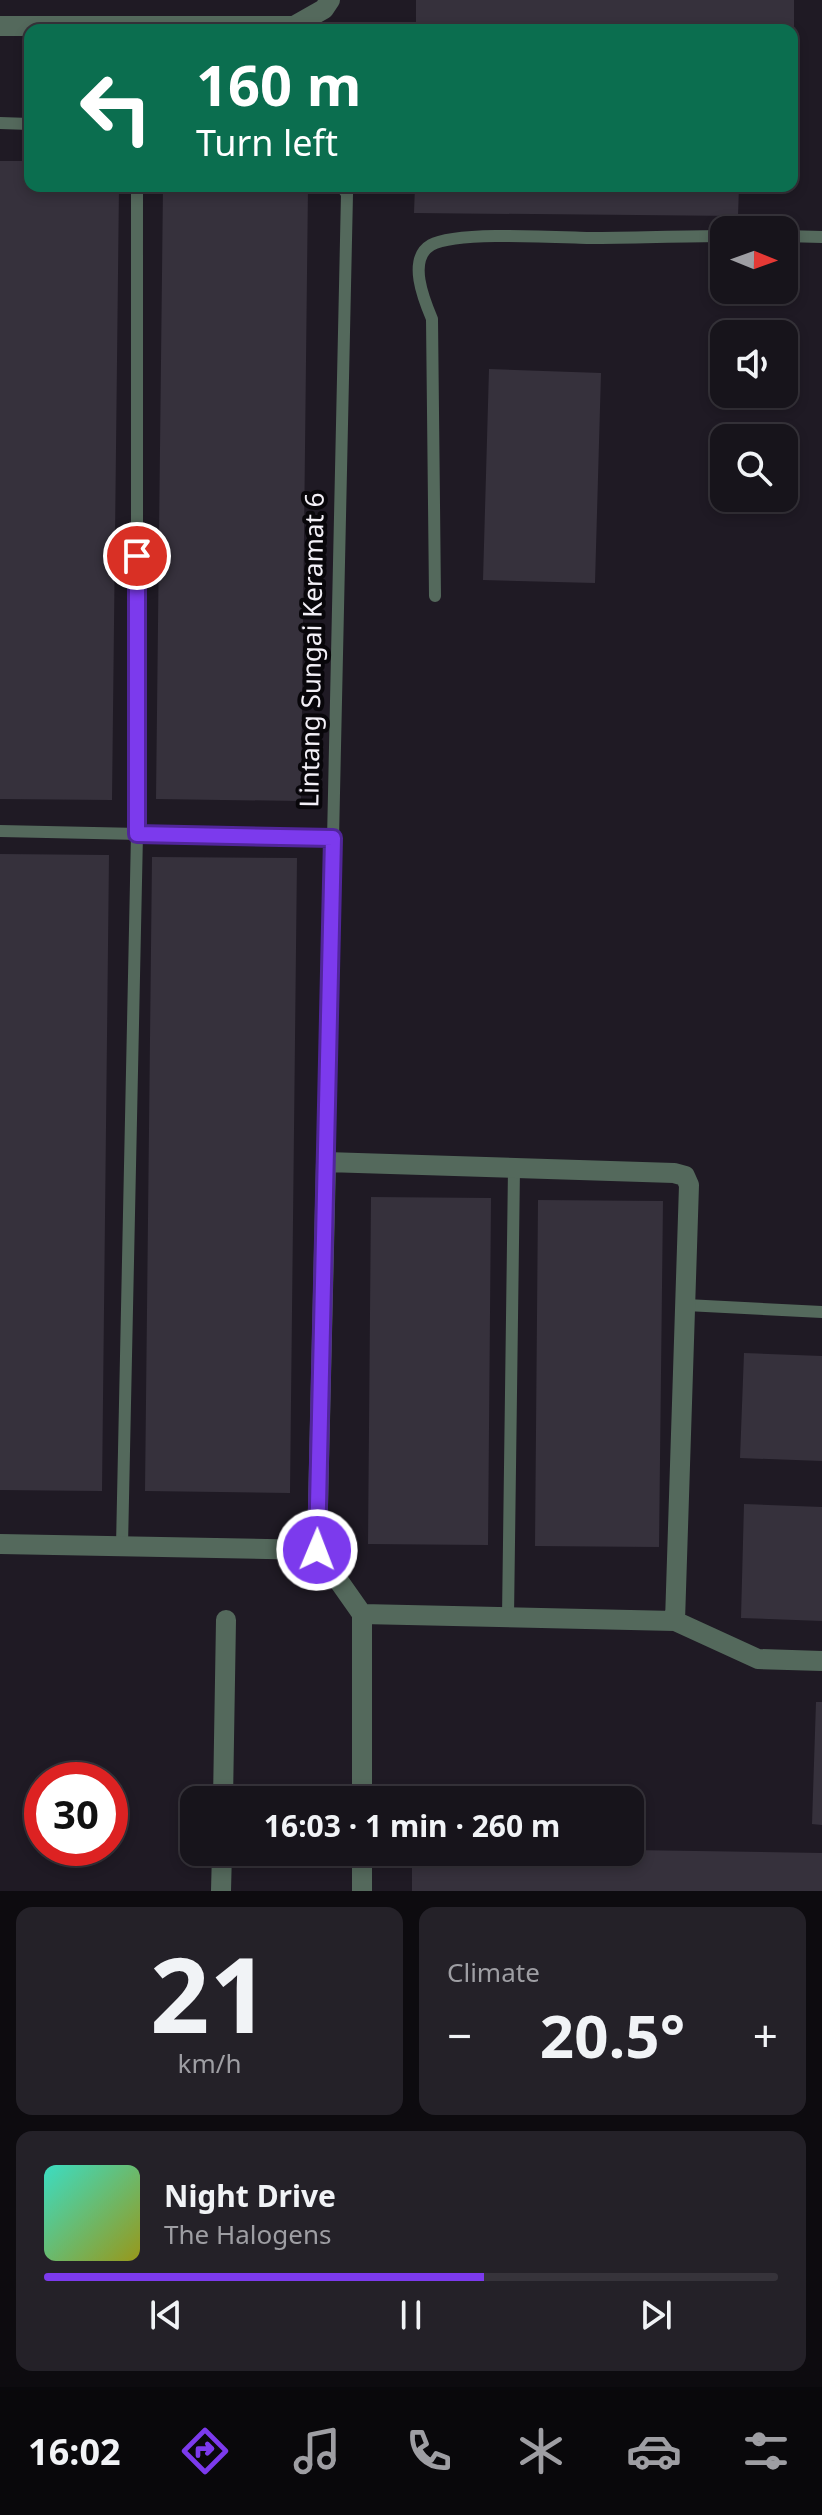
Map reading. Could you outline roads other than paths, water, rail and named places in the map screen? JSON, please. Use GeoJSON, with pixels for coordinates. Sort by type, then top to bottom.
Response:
{"type":"FeatureCollection","features":[{"type":"Feature","properties":{"kind":"street"},"geometry":{"type":"LineString","coordinates":[[298,24],[324,9],[330,0]]}},
{"type":"Feature","properties":{"kind":"street"},"geometry":{"type":"LineString","coordinates":[[0,26],[24,26]]}},
{"type":"Feature","properties":{"kind":"street"},"geometry":{"type":"LineString","coordinates":[[326,1162],[674,1173],[685,1176],[689,1185],[675,1621]]}},
{"type":"Feature","properties":{"kind":"street","name":"Lintang Sungai Keramat 6"},"geometry":{"type":"LineString","coordinates":[[317,1550],[326,1162]]}},
{"type":"Feature","properties":{"kind":"street"},"geometry":{"type":"LineString","coordinates":[[0,1544],[317,1550],[362,1614],[362,1786]]}},
{"type":"Feature","properties":{"kind":"street"},"geometry":{"type":"LineString","coordinates":[[362,1614],[675,1621],[758,1659],[822,1661]]}},
{"type":"Feature","properties":{"kind":"street"},"geometry":{"type":"LineString","coordinates":[[223,1786],[226,1620]]}},
{"type":"Feature","properties":{"kind":"street"},"geometry":{"type":"LineString","coordinates":[[221,1891],[222,1866]]}},
{"type":"Feature","properties":{"kind":"street"},"geometry":{"type":"LineString","coordinates":[[362,1866],[362,1891]]}},
{"type":"Feature","properties":{"kind":"lane"},"geometry":{"type":"LineString","coordinates":[[0,123],[24,124]]}},
{"type":"Feature","properties":{"kind":"lane"},"geometry":{"type":"LineString","coordinates":[[122,1546],[137,834],[137,192]]}},
{"type":"Feature","properties":{"kind":"lane","name":"Lintang Sungai Keramat 6"},"geometry":{"type":"LineString","coordinates":[[326,1162],[346,192]]}},
{"type":"Feature","properties":{"kind":"lane"},"geometry":{"type":"LineString","coordinates":[[435,596],[432,319],[420,280],[420,259],[429,246],[448,240],[522,236],[710,236]]}},
{"type":"Feature","properties":{"kind":"lane"},"geometry":{"type":"LineString","coordinates":[[798,236],[822,237]]}},
{"type":"Feature","properties":{"kind":"lane"},"geometry":{"type":"LineString","coordinates":[[0,831],[333,838]]}},
{"type":"Feature","properties":{"kind":"lane"},"geometry":{"type":"LineString","coordinates":[[508,1617],[514,1168]]}},
{"type":"Feature","properties":{"kind":"lane"},"geometry":{"type":"LineString","coordinates":[[686,1305],[822,1312]]}}]}
